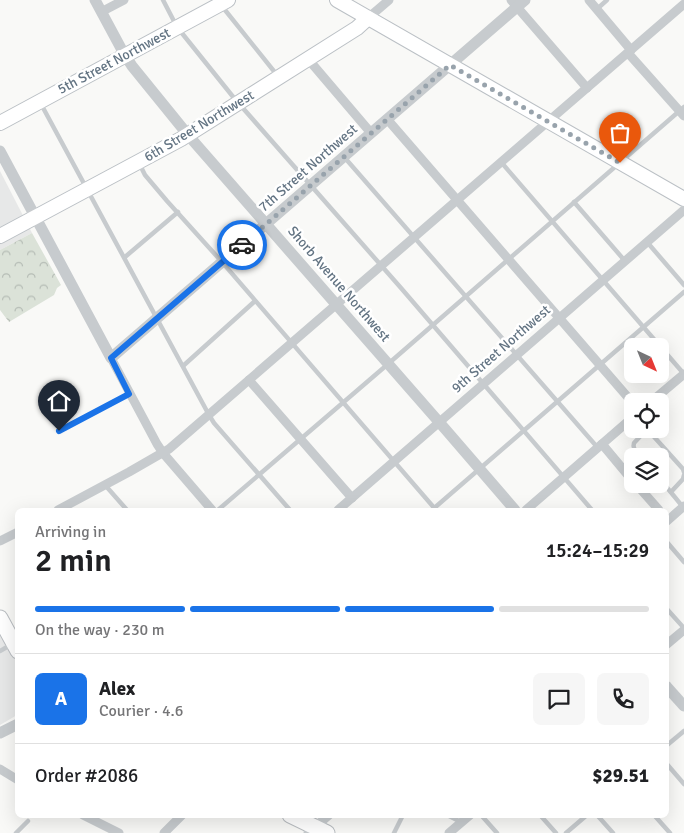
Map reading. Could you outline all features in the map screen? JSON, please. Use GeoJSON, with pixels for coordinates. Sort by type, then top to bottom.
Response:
{"type":"FeatureCollection","features":[{"type":"Feature","properties":{"kind":"main road"},"geometry":{"type":"LineString","coordinates":[[337,0],[684,199]]}},
{"type":"Feature","properties":{"kind":"main road","name":"5th Street Northwest"},"geometry":{"type":"LineString","coordinates":[[0,123],[224,2]]}},
{"type":"Feature","properties":{"kind":"main road","name":"6th Street Northwest"},"geometry":{"type":"LineString","coordinates":[[0,236],[188,134],[357,28],[368,18]]}},
{"type":"Feature","properties":{"kind":"main road"},"geometry":{"type":"LineString","coordinates":[[0,618],[15,645]]}},
{"type":"Feature","properties":{"kind":"main road"},"geometry":{"type":"LineString","coordinates":[[295,818],[317,831]]}},
{"type":"Feature","properties":{"kind":"street","name":"Shorb Avenue Northwest"},"geometry":{"type":"LineString","coordinates":[[95,0],[132,66],[188,134],[512,508]]}},
{"type":"Feature","properties":{"kind":"street"},"geometry":{"type":"LineString","coordinates":[[101,12],[124,0]]}},
{"type":"Feature","properties":{"kind":"street","name":"6th Street Northwest"},"geometry":{"type":"LineString","coordinates":[[368,18],[389,0]]}},
{"type":"Feature","properties":{"kind":"street"},"geometry":{"type":"LineString","coordinates":[[589,0],[682,111]]}},
{"type":"Feature","properties":{"kind":"street"},"geometry":{"type":"LineString","coordinates":[[518,2],[587,88]]}},
{"type":"Feature","properties":{"kind":"street","name":"7th Street Northwest"},"geometry":{"type":"LineString","coordinates":[[111,358],[450,65],[518,2]]}},
{"type":"Feature","properties":{"kind":"street"},"geometry":{"type":"LineString","coordinates":[[62,508],[163,453],[684,4]]}},
{"type":"Feature","properties":{"kind":"street"},"geometry":{"type":"LineString","coordinates":[[308,59],[371,133]]}},
{"type":"Feature","properties":{"kind":"street"},"geometry":{"type":"LineString","coordinates":[[387,119],[624,393]]}},
{"type":"Feature","properties":{"kind":"street"},"geometry":{"type":"LineString","coordinates":[[0,151],[129,394],[163,453],[211,508]]}},
{"type":"Feature","properties":{"kind":"street","name":"9th Street Northwest"},"geometry":{"type":"LineString","coordinates":[[340,508],[684,210]]}},
{"type":"Feature","properties":{"kind":"street"},"geometry":{"type":"LineString","coordinates":[[661,393],[684,374]]}},
{"type":"Feature","properties":{"kind":"street"},"geometry":{"type":"LineString","coordinates":[[249,380],[352,498]]}},
{"type":"Feature","properties":{"kind":"street"},"geometry":{"type":"LineString","coordinates":[[528,508],[624,425]]}},
{"type":"Feature","properties":{"kind":"street"},"geometry":{"type":"LineString","coordinates":[[600,446],[624,472]]}},
{"type":"Feature","properties":{"kind":"street"},"geometry":{"type":"LineString","coordinates":[[644,493],[657,508]]}},
{"type":"Feature","properties":{"kind":"street"},"geometry":{"type":"LineString","coordinates":[[669,518],[684,507]]}},
{"type":"Feature","properties":{"kind":"street"},"geometry":{"type":"LineString","coordinates":[[0,541],[15,534]]}},
{"type":"Feature","properties":{"kind":"street"},"geometry":{"type":"LineString","coordinates":[[669,642],[684,629]]}},
{"type":"Feature","properties":{"kind":"street"},"geometry":{"type":"LineString","coordinates":[[669,689],[684,706]]}},
{"type":"Feature","properties":{"kind":"street"},"geometry":{"type":"LineString","coordinates":[[0,733],[15,726]]}},
{"type":"Feature","properties":{"kind":"street"},"geometry":{"type":"LineString","coordinates":[[0,769],[15,778]]}},
{"type":"Feature","properties":{"kind":"street"},"geometry":{"type":"LineString","coordinates":[[89,818],[119,833]]}},
{"type":"Feature","properties":{"kind":"street"},"geometry":{"type":"LineString","coordinates":[[164,833],[179,818]]}},
{"type":"Feature","properties":{"kind":"street"},"geometry":{"type":"LineString","coordinates":[[317,831],[327,818]]}},
{"type":"Feature","properties":{"kind":"street"},"geometry":{"type":"LineString","coordinates":[[448,833],[466,818]]}},
{"type":"Feature","properties":{"kind":"lane"},"geometry":{"type":"LineString","coordinates":[[163,0],[178,27],[239,103],[590,508]]}},
{"type":"Feature","properties":{"kind":"lane"},"geometry":{"type":"LineString","coordinates":[[597,9],[607,0]]}},
{"type":"Feature","properties":{"kind":"lane"},"geometry":{"type":"LineString","coordinates":[[224,2],[279,78]]}},
{"type":"Feature","properties":{"kind":"lane"},"geometry":{"type":"LineString","coordinates":[[40,102],[209,415],[288,508]]}},
{"type":"Feature","properties":{"kind":"lane"},"geometry":{"type":"LineString","coordinates":[[213,508],[260,475],[574,202],[682,111]]}},
{"type":"Feature","properties":{"kind":"lane"},"geometry":{"type":"LineString","coordinates":[[344,157],[557,402],[600,446]]}},
{"type":"Feature","properties":{"kind":"lane"},"geometry":{"type":"LineString","coordinates":[[138,162],[145,175],[433,508]]}},
{"type":"Feature","properties":{"kind":"lane"},"geometry":{"type":"LineString","coordinates":[[500,162],[684,374]]}},
{"type":"Feature","properties":{"kind":"lane"},"geometry":{"type":"LineString","coordinates":[[574,202],[625,261]]}},
{"type":"Feature","properties":{"kind":"lane"},"geometry":{"type":"LineString","coordinates":[[124,257],[178,212]]}},
{"type":"Feature","properties":{"kind":"lane"},"geometry":{"type":"LineString","coordinates":[[647,242],[684,285]]}},
{"type":"Feature","properties":{"kind":"lane"},"geometry":{"type":"LineString","coordinates":[[435,508],[684,292]]}},
{"type":"Feature","properties":{"kind":"lane"},"geometry":{"type":"LineString","coordinates":[[183,366],[255,301]]}},
{"type":"Feature","properties":{"kind":"lane"},"geometry":{"type":"LineString","coordinates":[[59,431],[129,394]]}},
{"type":"Feature","properties":{"kind":"lane"},"geometry":{"type":"LineString","coordinates":[[655,438],[683,469],[683,480],[671,492]]}},
{"type":"Feature","properties":{"kind":"lane"},"geometry":{"type":"LineString","coordinates":[[106,485],[125,508]]}},
{"type":"Feature","properties":{"kind":"lane"},"geometry":{"type":"LineString","coordinates":[[669,490],[684,507]]}},
{"type":"Feature","properties":{"kind":"lane"},"geometry":{"type":"LineString","coordinates":[[669,544],[684,562]]}},
{"type":"Feature","properties":{"kind":"lane"},"geometry":{"type":"LineString","coordinates":[[669,612],[684,629]]}},
{"type":"Feature","properties":{"kind":"lane"},"geometry":{"type":"LineString","coordinates":[[0,651],[15,647]]}},
{"type":"Feature","properties":{"kind":"lane"},"geometry":{"type":"LineString","coordinates":[[669,744],[684,731]]}},
{"type":"Feature","properties":{"kind":"lane"},"geometry":{"type":"LineString","coordinates":[[669,766],[684,784]]}},
{"type":"Feature","properties":{"kind":"lane"},"geometry":{"type":"LineString","coordinates":[[394,833],[402,818]]}},
{"type":"Feature","properties":{"kind":"lane"},"geometry":{"type":"LineString","coordinates":[[453,818],[461,822]]}},
{"type":"Feature","properties":{"kind":"lane"},"geometry":{"type":"LineString","coordinates":[[484,818],[497,833]]}},
{"type":"Feature","properties":{"kind":"lane"},"geometry":{"type":"LineString","coordinates":[[543,818],[556,833]]}},
{"type":"Feature","properties":{"kind":"lane"},"geometry":{"type":"LineString","coordinates":[[566,833],[584,818]]}},
{"type":"Feature","properties":{"kind":"lane"},"geometry":{"type":"LineString","coordinates":[[600,818],[612,833]]}},
{"type":"Feature","properties":{"kind":"lane"},"geometry":{"type":"LineString","coordinates":[[657,818],[670,833]]}},
{"type":"Feature","properties":{"kind":"lane"},"geometry":{"type":"LineString","coordinates":[[16,833],[28,820]]}},
{"type":"Feature","properties":{"kind":"shaded area"},"geometry":{"type":"Polygon","coordinates":[[[0,171],[32,233],[0,250],[0,171]]]}},
{"type":"Feature","properties":{"kind":"shaded area"},"geometry":{"type":"Polygon","coordinates":[[[0,626],[15,657],[15,716],[0,725],[0,626]]]}},
{"type":"Feature","properties":{"kind":"green space"},"geometry":{"type":"Polygon","coordinates":[[[32,233],[61,285],[57,288],[54,295],[9,322],[0,310],[0,250],[32,233]]]}},
{"type":"Feature","properties":{"kind":"way so far"},"geometry":{"type":"LineString","coordinates":[[242,245],[450,65],[620,163]]}},
{"type":"Feature","properties":{"kind":"route"},"geometry":{"type":"LineString","coordinates":[[59,431],[129,394],[111,358],[242,245]]}}]}
